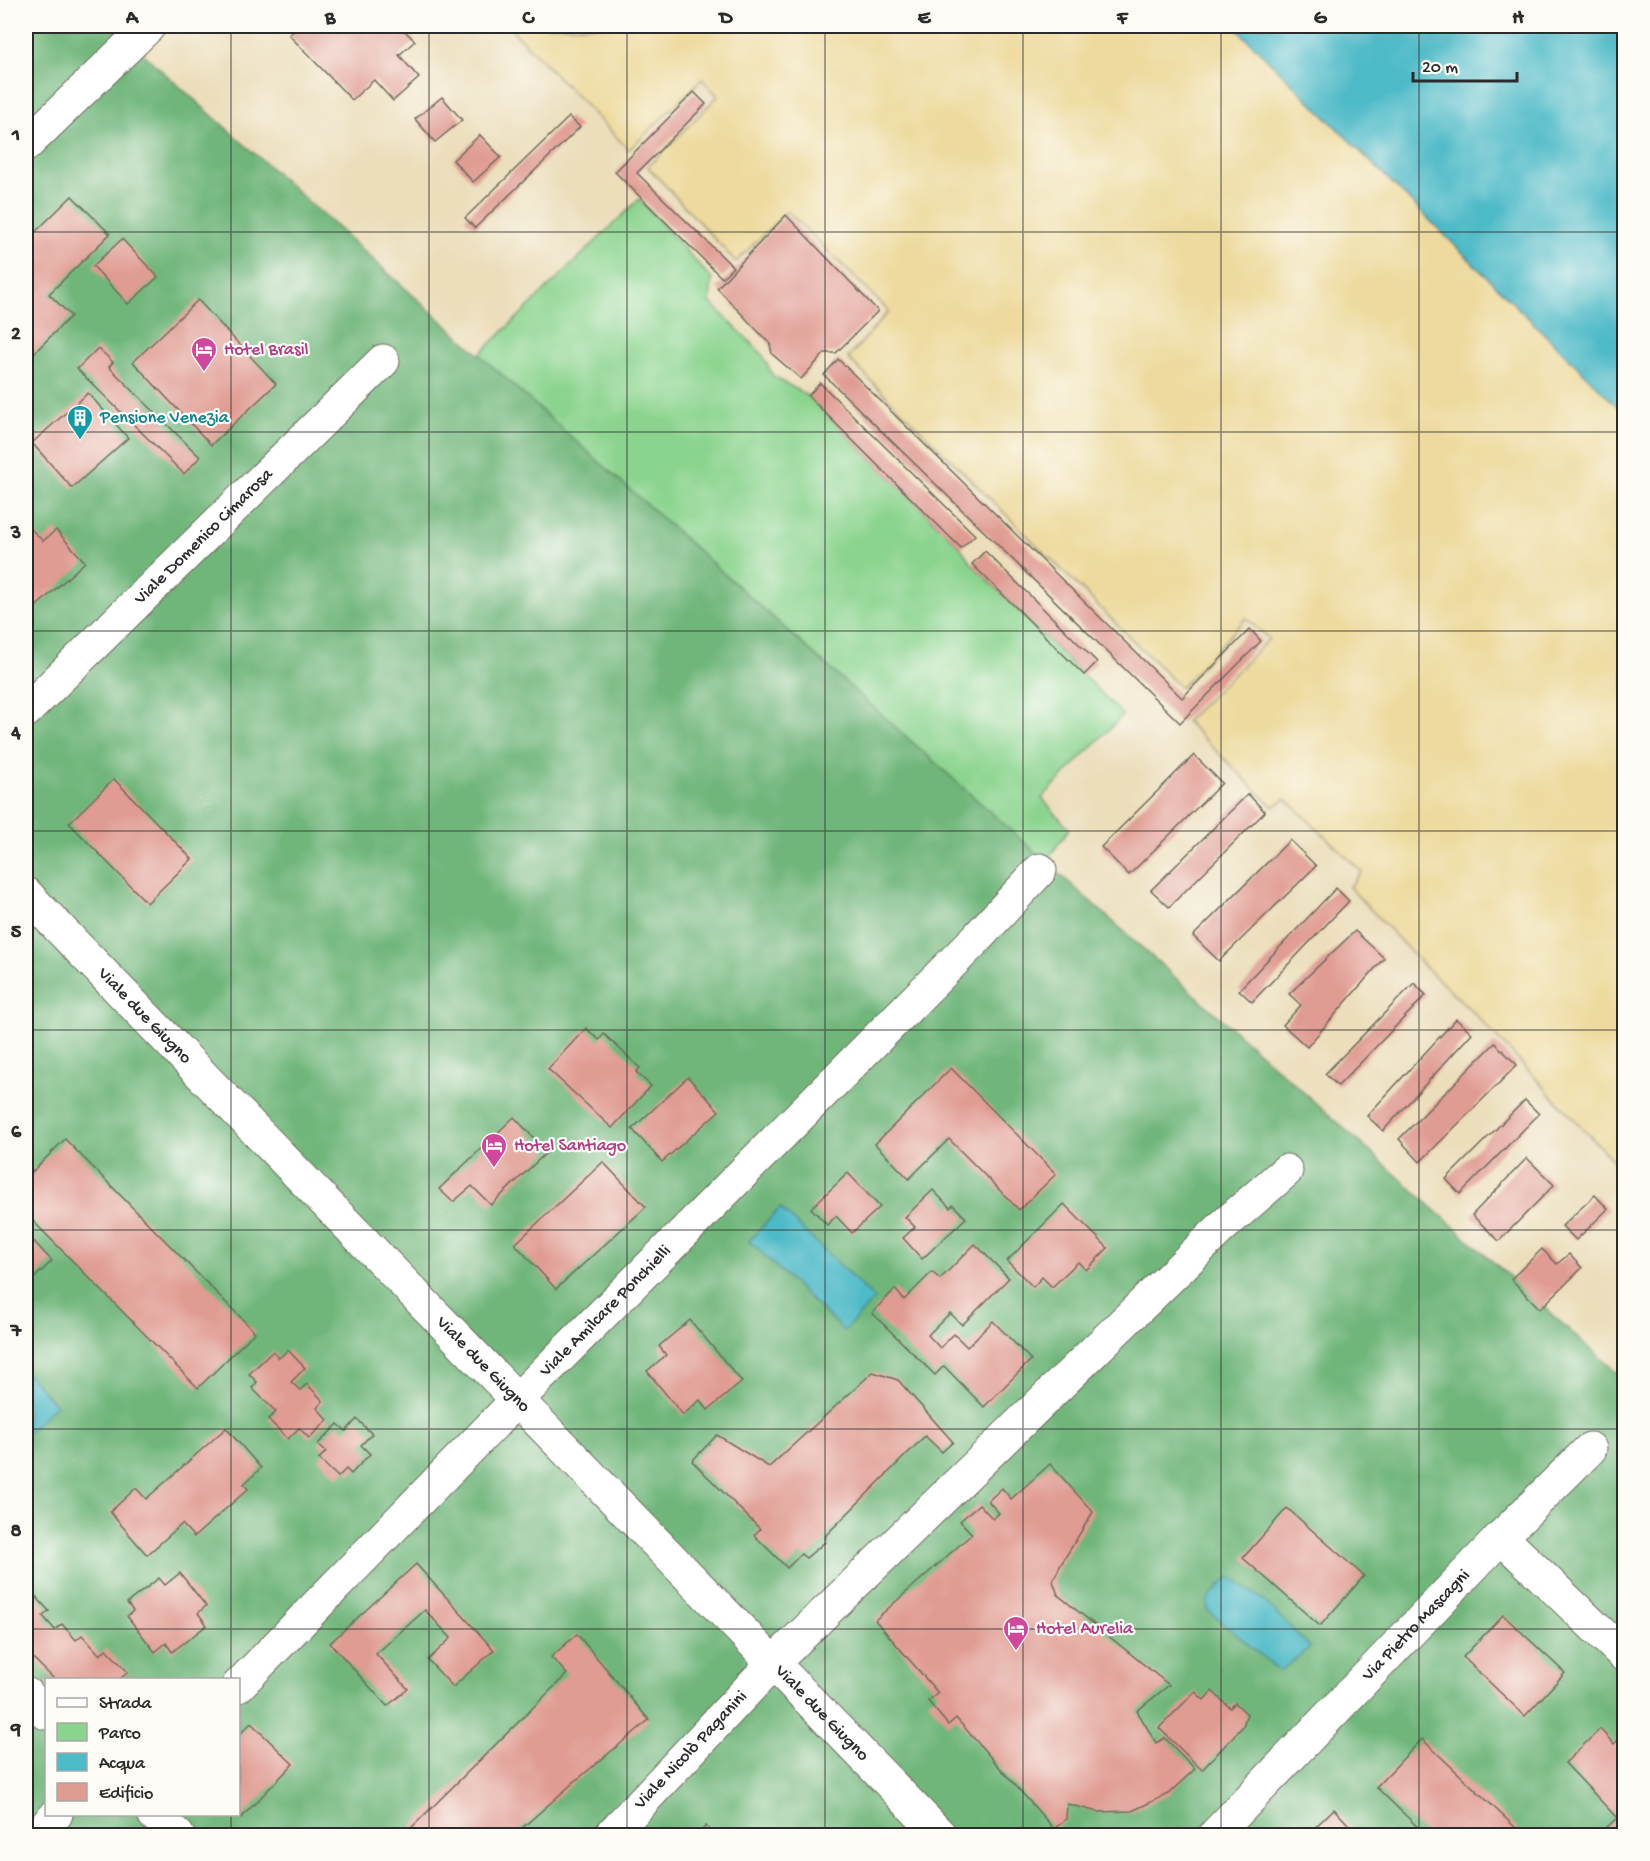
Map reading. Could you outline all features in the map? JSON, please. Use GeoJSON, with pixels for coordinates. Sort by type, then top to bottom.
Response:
{"type":"FeatureCollection","features":[{"type":"Feature","properties":{"kind":"street"},"geometry":{"type":"LineString","coordinates":[[26,146],[149,26]]}},
{"type":"Feature","properties":{"kind":"street","name":"Viale Domenico Cimarosa"},"geometry":{"type":"LineString","coordinates":[[26,711],[383,361]]}},
{"type":"Feature","properties":{"kind":"street","name":"Viale Amilcare Ponchielli"},"geometry":{"type":"LineString","coordinates":[[240,1684],[518,1399],[975,940],[1040,870]]}},
{"type":"Feature","properties":{"kind":"street","name":"Viale due Giugno"},"geometry":{"type":"LineString","coordinates":[[26,894],[941,1836]]}},
{"type":"Feature","properties":{"kind":"street","name":"Viale Nicolò Paganini"},"geometry":{"type":"LineString","coordinates":[[610,1836],[773,1663],[1223,1226],[1286,1171]]}},
{"type":"Feature","properties":{"kind":"street","name":"Via Pietro Mascagni"},"geometry":{"type":"LineString","coordinates":[[1214,1836],[1501,1537],[1590,1449]]}},
{"type":"Feature","properties":{"kind":"street"},"geometry":{"type":"LineString","coordinates":[[1501,1537],[1624,1655]]}},
{"type":"Feature","properties":{"kind":"street"},"geometry":{"type":"LineString","coordinates":[[26,1694],[45,1712]]}},
{"type":"Feature","properties":{"kind":"street"},"geometry":{"type":"LineString","coordinates":[[38,1836],[55,1816]]}},
{"type":"Feature","properties":{"kind":"street"},"geometry":{"type":"LineString","coordinates":[[155,1816],[177,1836]]}},
{"type":"Feature","properties":{"kind":"green space"},"geometry":{"type":"Polygon","coordinates":[[[26,26],[112,26],[1624,1379],[1624,1835],[26,1836],[26,26]]]}},
{"type":"Feature","properties":{"kind":"green space"},"geometry":{"type":"Polygon","coordinates":[[[639,199],[712,279],[710,302],[762,354],[773,376],[808,396],[961,548],[972,564],[1123,715],[1042,798],[1069,829],[1040,870],[441,392],[639,199]]]}},
{"type":"Feature","properties":{"kind":"sand"},"geometry":{"type":"Polygon","coordinates":[[[508,26],[1234,26],[1624,413],[1624,1172],[1472,1011],[1427,969],[1349,887],[1362,872],[1286,799],[1273,807],[1186,721],[1269,639],[1246,618],[1181,688],[848,358],[889,311],[787,211],[736,262],[648,167],[718,96],[702,79],[629,150],[508,26]]]}},
{"type":"Feature","properties":{"kind":"water"},"geometry":{"type":"Polygon","coordinates":[[[1234,26],[1624,26],[1624,413],[1234,26]]]}},
{"type":"Feature","properties":{"kind":"water"},"geometry":{"type":"Polygon","coordinates":[[[780,1208],[875,1299],[844,1331],[749,1241],[780,1208]]]}},
{"type":"Feature","properties":{"kind":"water"},"geometry":{"type":"Polygon","coordinates":[[[26,1372],[56,1405],[26,1434],[26,1372]]]}},
{"type":"Feature","properties":{"kind":"water"},"geometry":{"type":"Polygon","coordinates":[[[1229,1577],[1263,1600],[1310,1647],[1280,1671],[1207,1610],[1208,1599],[1229,1577]]]}},
{"type":"Feature","properties":{"kind":"building"},"geometry":{"type":"Polygon","coordinates":[[[299,26],[400,26],[415,41],[399,55],[419,78],[393,101],[374,80],[352,100],[289,35],[299,26]]]}},
{"type":"Feature","properties":{"kind":"building"},"geometry":{"type":"Polygon","coordinates":[[[694,92],[706,104],[637,173],[733,267],[722,278],[615,172],[694,92]]]}},
{"type":"Feature","properties":{"kind":"building"},"geometry":{"type":"Polygon","coordinates":[[[442,97],[462,120],[435,142],[415,119],[442,97]]]}},
{"type":"Feature","properties":{"kind":"building"},"geometry":{"type":"Polygon","coordinates":[[[569,117],[580,127],[475,228],[465,218],[569,117]]]}},
{"type":"Feature","properties":{"kind":"building"},"geometry":{"type":"Polygon","coordinates":[[[480,135],[501,157],[473,182],[453,160],[480,135]]]}},
{"type":"Feature","properties":{"kind":"building"},"geometry":{"type":"Polygon","coordinates":[[[72,196],[110,234],[49,294],[71,316],[26,361],[26,241],[72,196]]]}},
{"type":"Feature","properties":{"kind":"building"},"geometry":{"type":"Polygon","coordinates":[[[786,215],[878,311],[836,353],[825,353],[801,379],[772,354],[770,344],[717,288],[786,215]]]}},
{"type":"Feature","properties":{"kind":"building"},"geometry":{"type":"Polygon","coordinates":[[[122,239],[158,277],[128,304],[93,266],[122,239]]]}},
{"type":"Feature","properties":{"kind":"building","name":"Hotel Brasil"},"geometry":{"type":"Polygon","coordinates":[[[198,300],[276,384],[211,445],[133,362],[198,300]]]}},
{"type":"Feature","properties":{"kind":"building"},"geometry":{"type":"Polygon","coordinates":[[[98,348],[113,362],[109,367],[200,457],[184,474],[77,369],[98,348]]]}},
{"type":"Feature","properties":{"kind":"building"},"geometry":{"type":"Polygon","coordinates":[[[838,359],[1182,698],[1250,629],[1261,641],[1180,723],[824,375],[838,359]]]}},
{"type":"Feature","properties":{"kind":"building"},"geometry":{"type":"Polygon","coordinates":[[[820,383],[975,535],[961,548],[808,396],[820,383]]]}},
{"type":"Feature","properties":{"kind":"building","name":"Pensione Venezia"},"geometry":{"type":"Polygon","coordinates":[[[88,393],[128,438],[72,488],[32,443],[88,393]]]}},
{"type":"Feature","properties":{"kind":"building"},"geometry":{"type":"Polygon","coordinates":[[[26,524],[43,541],[56,530],[85,562],[28,614],[26,612],[26,524]]]}},
{"type":"Feature","properties":{"kind":"building"},"geometry":{"type":"Polygon","coordinates":[[[985,551],[1097,662],[1084,675],[972,564],[985,551]]]}},
{"type":"Feature","properties":{"kind":"building"},"geometry":{"type":"Polygon","coordinates":[[[1194,755],[1222,783],[1129,875],[1101,847],[1194,755]]]}},
{"type":"Feature","properties":{"kind":"building"},"geometry":{"type":"Polygon","coordinates":[[[114,779],[192,859],[147,903],[69,823],[114,779]]]}},
{"type":"Feature","properties":{"kind":"building"},"geometry":{"type":"Polygon","coordinates":[[[1248,794],[1265,812],[1169,907],[1151,890],[1248,794]]]}},
{"type":"Feature","properties":{"kind":"building"},"geometry":{"type":"Polygon","coordinates":[[[1290,840],[1316,866],[1219,961],[1193,936],[1290,840]]]}},
{"type":"Feature","properties":{"kind":"building"},"geometry":{"type":"Polygon","coordinates":[[[1336,888],[1349,901],[1252,1002],[1239,990],[1336,888]]]}},
{"type":"Feature","properties":{"kind":"building"},"geometry":{"type":"Polygon","coordinates":[[[1355,931],[1384,958],[1307,1047],[1283,1025],[1301,1005],[1289,994],[1355,931]]]}},
{"type":"Feature","properties":{"kind":"building"},"geometry":{"type":"Polygon","coordinates":[[[1414,983],[1426,995],[1338,1086],[1325,1074],[1414,983]]]}},
{"type":"Feature","properties":{"kind":"building"},"geometry":{"type":"Polygon","coordinates":[[[1456,1019],[1472,1033],[1383,1131],[1367,1116],[1456,1019]]]}},
{"type":"Feature","properties":{"kind":"building"},"geometry":{"type":"Polygon","coordinates":[[[586,1028],[599,1040],[604,1034],[640,1068],[636,1072],[651,1086],[612,1128],[548,1069],[586,1028]]]}},
{"type":"Feature","properties":{"kind":"building"},"geometry":{"type":"Polygon","coordinates":[[[1495,1043],[1517,1065],[1420,1162],[1399,1139],[1495,1043]]]}},
{"type":"Feature","properties":{"kind":"building"},"geometry":{"type":"Polygon","coordinates":[[[951,1068],[1056,1174],[1019,1210],[949,1139],[909,1179],[875,1144],[951,1068]]]}},
{"type":"Feature","properties":{"kind":"building"},"geometry":{"type":"Polygon","coordinates":[[[688,1077],[719,1111],[662,1162],[632,1129],[688,1077]]]}},
{"type":"Feature","properties":{"kind":"building"},"geometry":{"type":"Polygon","coordinates":[[[1525,1100],[1539,1114],[1460,1194],[1446,1179],[1525,1100]]]}},
{"type":"Feature","properties":{"kind":"building","name":"Hotel Santiago"},"geometry":{"type":"Polygon","coordinates":[[[514,1117],[547,1152],[491,1205],[472,1186],[453,1202],[439,1189],[514,1117]]]}},
{"type":"Feature","properties":{"kind":"building"},"geometry":{"type":"Polygon","coordinates":[[[65,1139],[255,1332],[198,1388],[26,1214],[26,1178],[65,1139]]]}},
{"type":"Feature","properties":{"kind":"building"},"geometry":{"type":"Polygon","coordinates":[[[1527,1158],[1554,1185],[1499,1241],[1472,1215],[1527,1158]]]}},
{"type":"Feature","properties":{"kind":"building"},"geometry":{"type":"Polygon","coordinates":[[[603,1162],[646,1207],[556,1289],[515,1244],[603,1162]]]}},
{"type":"Feature","properties":{"kind":"building"},"geometry":{"type":"Polygon","coordinates":[[[848,1173],[880,1207],[852,1233],[836,1216],[827,1225],[811,1208],[848,1173]]]}},
{"type":"Feature","properties":{"kind":"building"},"geometry":{"type":"Polygon","coordinates":[[[933,1190],[950,1208],[953,1205],[966,1218],[922,1259],[903,1238],[915,1227],[905,1217],[933,1190]]]}},
{"type":"Feature","properties":{"kind":"building"},"geometry":{"type":"Polygon","coordinates":[[[1595,1195],[1608,1209],[1576,1240],[1562,1226],[1595,1195]]]}},
{"type":"Feature","properties":{"kind":"building"},"geometry":{"type":"Polygon","coordinates":[[[1064,1204],[1108,1248],[1086,1270],[1078,1262],[1052,1287],[1042,1277],[1033,1287],[1007,1261],[1064,1204]]]}},
{"type":"Feature","properties":{"kind":"building"},"geometry":{"type":"Polygon","coordinates":[[[26,1233],[52,1261],[26,1286],[26,1233]]]}},
{"type":"Feature","properties":{"kind":"building"},"geometry":{"type":"Polygon","coordinates":[[[975,1244],[1009,1278],[962,1325],[950,1313],[928,1335],[940,1348],[954,1334],[967,1347],[993,1321],[1031,1360],[984,1407],[944,1366],[935,1375],[872,1313],[895,1289],[904,1300],[932,1272],[940,1279],[975,1244]]]}},
{"type":"Feature","properties":{"kind":"building"},"geometry":{"type":"Polygon","coordinates":[[[1542,1249],[1557,1264],[1569,1254],[1582,1268],[1540,1309],[1511,1279],[1542,1249]]]}},
{"type":"Feature","properties":{"kind":"building"},"geometry":{"type":"Polygon","coordinates":[[[690,1320],[742,1382],[708,1410],[700,1400],[683,1415],[647,1371],[666,1355],[659,1346],[690,1320]]]}},
{"type":"Feature","properties":{"kind":"building"},"geometry":{"type":"Polygon","coordinates":[[[288,1350],[305,1368],[291,1382],[300,1390],[307,1384],[323,1401],[317,1408],[328,1420],[309,1438],[299,1428],[288,1439],[268,1419],[276,1412],[252,1388],[257,1382],[249,1374],[273,1351],[279,1358],[288,1350]]]}},
{"type":"Feature","properties":{"kind":"building"},"geometry":{"type":"Polygon","coordinates":[[[873,1372],[898,1380],[953,1442],[942,1452],[925,1436],[826,1535],[825,1542],[806,1558],[801,1554],[787,1568],[754,1535],[760,1529],[692,1461],[717,1435],[769,1467],[873,1372]]]}},
{"type":"Feature","properties":{"kind":"building"},"geometry":{"type":"Polygon","coordinates":[[[357,1419],[372,1434],[361,1445],[370,1454],[351,1474],[346,1469],[338,1477],[319,1459],[326,1451],[318,1444],[338,1424],[346,1431],[357,1419]]]}},
{"type":"Feature","properties":{"kind":"building"},"geometry":{"type":"Polygon","coordinates":[[[226,1428],[261,1468],[244,1484],[248,1489],[194,1537],[182,1524],[147,1555],[110,1512],[136,1488],[146,1499],[226,1428]]]}},
{"type":"Feature","properties":{"kind":"building","name":"Hotel Aurelia"},"geometry":{"type":"Polygon","coordinates":[[[1050,1464],[1093,1512],[1053,1581],[1058,1595],[1169,1685],[1137,1711],[1156,1743],[1165,1738],[1195,1769],[1168,1794],[1132,1811],[1098,1812],[1067,1804],[1066,1819],[1054,1829],[956,1718],[948,1725],[928,1701],[938,1693],[875,1620],[972,1534],[960,1521],[979,1504],[993,1519],[999,1513],[988,1501],[1002,1488],[1011,1499],[1050,1464]]]}},
{"type":"Feature","properties":{"kind":"building"},"geometry":{"type":"Polygon","coordinates":[[[1287,1508],[1364,1576],[1320,1626],[1243,1558],[1287,1508]]]}},
{"type":"Feature","properties":{"kind":"building"},"geometry":{"type":"Polygon","coordinates":[[[416,1564],[494,1650],[453,1687],[428,1660],[451,1638],[425,1610],[376,1654],[408,1689],[387,1706],[330,1643],[416,1564]]]}},
{"type":"Feature","properties":{"kind":"building"},"geometry":{"type":"Polygon","coordinates":[[[180,1573],[206,1606],[198,1613],[207,1625],[172,1652],[166,1643],[155,1652],[127,1616],[133,1611],[127,1603],[159,1578],[165,1585],[180,1573]]]}},
{"type":"Feature","properties":{"kind":"building"},"geometry":{"type":"Polygon","coordinates":[[[30,1590],[49,1611],[43,1616],[55,1630],[62,1624],[76,1640],[82,1635],[100,1655],[106,1649],[128,1672],[121,1678],[53,1678],[29,1654],[26,1657],[26,1594],[30,1590]]]}},
{"type":"Feature","properties":{"kind":"building"},"geometry":{"type":"Polygon","coordinates":[[[1503,1615],[1565,1673],[1525,1716],[1463,1657],[1503,1615]]]}},
{"type":"Feature","properties":{"kind":"building"},"geometry":{"type":"Polygon","coordinates":[[[577,1634],[649,1720],[513,1836],[403,1836],[567,1674],[551,1657],[577,1634]]]}},
{"type":"Feature","properties":{"kind":"building"},"geometry":{"type":"Polygon","coordinates":[[[1212,1691],[1230,1708],[1235,1703],[1247,1714],[1243,1726],[1202,1770],[1159,1728],[1195,1692],[1204,1700],[1212,1691]]]}},
{"type":"Feature","properties":{"kind":"building"},"geometry":{"type":"Polygon","coordinates":[[[251,1723],[293,1764],[241,1818],[239,1816],[240,1734],[251,1723]]]}},
{"type":"Feature","properties":{"kind":"building"},"geometry":{"type":"Polygon","coordinates":[[[1600,1729],[1614,1744],[1623,1735],[1624,1737],[1624,1836],[1615,1836],[1607,1827],[1617,1818],[1565,1763],[1600,1729]]]}},
{"type":"Feature","properties":{"kind":"building"},"geometry":{"type":"Polygon","coordinates":[[[1422,1739],[1518,1830],[1512,1836],[1427,1836],[1376,1787],[1422,1739]]]}},
{"type":"Feature","properties":{"kind":"building"},"geometry":{"type":"Polygon","coordinates":[[[1334,1809],[1359,1836],[1306,1836],[1334,1809]]]}},
{"type":"Feature","properties":{"kind":"building"},"geometry":{"type":"Polygon","coordinates":[[[706,1826],[716,1836],[696,1836],[706,1826]]]}},
{"type":"Feature","properties":{"kind":"place","name":"Hotel Brasil"},"geometry":{"type":"Point","coordinates":[204,373]}},
{"type":"Feature","properties":{"kind":"place","name":"Pensione Venezia"},"geometry":{"type":"Point","coordinates":[80,441]}},
{"type":"Feature","properties":{"kind":"place","name":"Hotel Santiago"},"geometry":{"type":"Point","coordinates":[494,1169]}},
{"type":"Feature","properties":{"kind":"place","name":"Hotel Aurelia"},"geometry":{"type":"Point","coordinates":[1016,1652]}}]}
